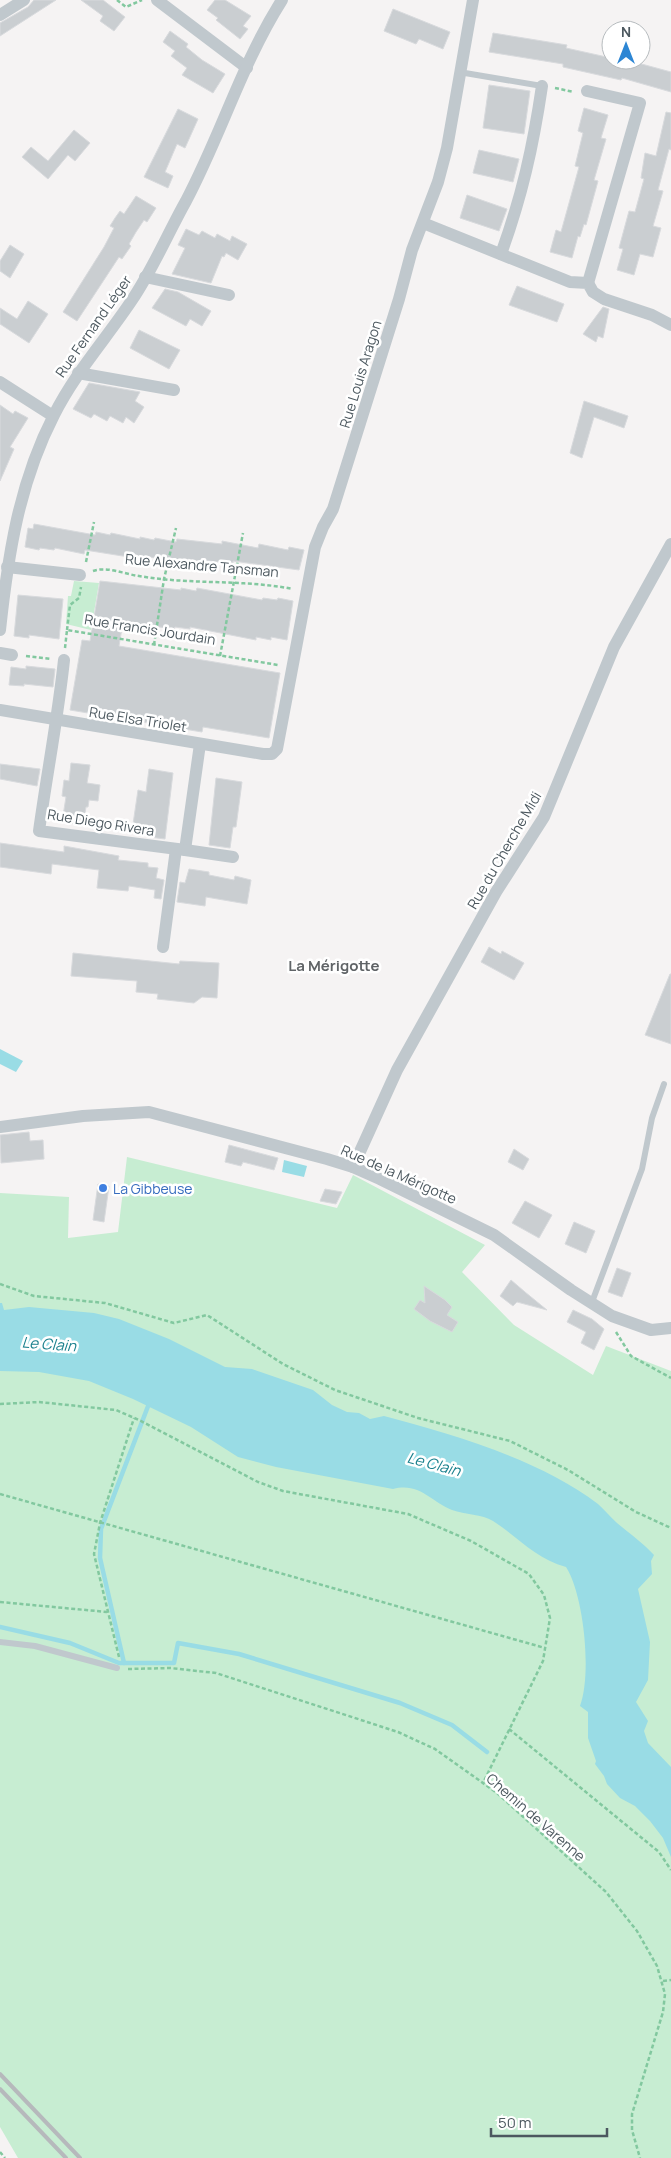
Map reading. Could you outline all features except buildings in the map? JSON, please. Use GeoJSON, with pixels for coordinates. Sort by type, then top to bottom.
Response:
{"type":"FeatureCollection","features":[{"type":"Feature","properties":{"kind":"street"},"geometry":{"type":"LineString","coordinates":[[0,16],[24,0]]}},
{"type":"Feature","properties":{"kind":"street"},"geometry":{"type":"LineString","coordinates":[[157,0],[247,68]]}},
{"type":"Feature","properties":{"kind":"street","name":"Rue Fernand Léger"},"geometry":{"type":"LineString","coordinates":[[0,630],[7,567],[17,514],[26,481],[53,416],[78,373],[122,316],[145,277],[208,156],[258,41],[282,0]]}},
{"type":"Feature","properties":{"kind":"street","name":"Rue Louis Aragon"},"geometry":{"type":"LineString","coordinates":[[272,754],[279,743],[305,591],[317,539],[333,509],[399,299],[412,250],[423,223],[447,148],[473,0]]}},
{"type":"Feature","properties":{"kind":"street"},"geometry":{"type":"LineString","coordinates":[[501,254],[517,210],[530,160],[542,86]]}},
{"type":"Feature","properties":{"kind":"street"},"geometry":{"type":"LineString","coordinates":[[587,91],[640,103],[588,283],[593,292],[604,299],[652,315],[671,325]]}},
{"type":"Feature","properties":{"kind":"street"},"geometry":{"type":"LineString","coordinates":[[423,223],[570,282],[588,283]]}},
{"type":"Feature","properties":{"kind":"street"},"geometry":{"type":"LineString","coordinates":[[145,277],[229,295]]}},
{"type":"Feature","properties":{"kind":"street"},"geometry":{"type":"LineString","coordinates":[[78,373],[174,390]]}},
{"type":"Feature","properties":{"kind":"street"},"geometry":{"type":"LineString","coordinates":[[0,382],[53,416]]}},
{"type":"Feature","properties":{"kind":"street","name":"Rue du Cherche Midi"},"geometry":{"type":"LineString","coordinates":[[353,1167],[397,1070],[496,892],[544,817],[614,647],[671,544]]}},
{"type":"Feature","properties":{"kind":"street"},"geometry":{"type":"LineString","coordinates":[[7,567],[82,575]]}},
{"type":"Feature","properties":{"kind":"street"},"geometry":{"type":"LineString","coordinates":[[57,720],[64,660]]}},
{"type":"Feature","properties":{"kind":"street","name":"Rue Elsa Triolet"},"geometry":{"type":"LineString","coordinates":[[0,710],[200,744],[272,754]]}},
{"type":"Feature","properties":{"kind":"street","name":"Rue Diego Rivera"},"geometry":{"type":"LineString","coordinates":[[57,720],[52,738],[39,831],[232,857]]}},
{"type":"Feature","properties":{"kind":"street"},"geometry":{"type":"LineString","coordinates":[[163,947],[200,744]]}},
{"type":"Feature","properties":{"kind":"street","name":"Rue de la Mérigotte"},"geometry":{"type":"LineString","coordinates":[[0,1127],[83,1116],[149,1112],[273,1143],[353,1167],[494,1235],[612,1316],[651,1330],[671,1328]]}},
{"type":"Feature","properties":{"kind":"lane"},"geometry":{"type":"LineString","coordinates":[[459,72],[542,86]]}},
{"type":"Feature","properties":{"kind":"lane"},"geometry":{"type":"LineString","coordinates":[[592,1302],[642,1169],[652,1118],[664,1084]]}},
{"type":"Feature","properties":{"kind":"lane"},"geometry":{"type":"LineString","coordinates":[[0,1642],[35,1646],[118,1665]]}},
{"type":"Feature","properties":{"kind":"path"},"geometry":{"type":"LineString","coordinates":[[117,0],[126,7],[142,0]]}},
{"type":"Feature","properties":{"kind":"path"},"geometry":{"type":"LineString","coordinates":[[558,88],[569,91]]}},
{"type":"Feature","properties":{"kind":"path"},"geometry":{"type":"LineString","coordinates":[[67,630],[70,605],[79,598],[82,575],[94,522]]}},
{"type":"Feature","properties":{"kind":"path"},"geometry":{"type":"LineString","coordinates":[[154,645],[164,579],[176,528]]}},
{"type":"Feature","properties":{"kind":"path"},"geometry":{"type":"LineString","coordinates":[[220,656],[232,583],[243,533]]}},
{"type":"Feature","properties":{"kind":"path","name":"Rue Alexandre Tansman"},"geometry":{"type":"LineString","coordinates":[[82,575],[101,569],[164,579],[267,584],[305,591]]}},
{"type":"Feature","properties":{"kind":"path","name":"Rue Francis Jourdain"},"geometry":{"type":"LineString","coordinates":[[64,660],[67,630],[292,668]]}},
{"type":"Feature","properties":{"kind":"path"},"geometry":{"type":"LineString","coordinates":[[6,654],[64,660]]}},
{"type":"Feature","properties":{"kind":"path"},"geometry":{"type":"LineString","coordinates":[[0,1284],[34,1296],[105,1303],[174,1323],[207,1316],[282,1364],[335,1390],[418,1418],[510,1441],[568,1470],[636,1512],[671,1528]]}},
{"type":"Feature","properties":{"kind":"path"},"geometry":{"type":"LineString","coordinates":[[612,1316],[617,1336],[631,1356],[671,1378]]}},
{"type":"Feature","properties":{"kind":"path"},"geometry":{"type":"LineString","coordinates":[[0,1404],[39,1402],[116,1410],[140,1420],[258,1482],[283,1491],[408,1514],[471,1542],[529,1574],[544,1594],[550,1618],[543,1661],[482,1784]]}},
{"type":"Feature","properties":{"kind":"path"},"geometry":{"type":"LineString","coordinates":[[118,1665],[94,1554],[134,1418]]}},
{"type":"Feature","properties":{"kind":"path"},"geometry":{"type":"LineString","coordinates":[[0,1494],[545,1648]]}},
{"type":"Feature","properties":{"kind":"path"},"geometry":{"type":"LineString","coordinates":[[0,1602],[107,1612]]}},
{"type":"Feature","properties":{"kind":"path","name":"Chemin de Varenne"},"geometry":{"type":"LineString","coordinates":[[118,1665],[136,1670],[170,1668],[216,1673],[398,1732],[435,1749],[497,1793],[606,1892],[650,1951],[663,1981],[665,1994],[663,2012],[632,2114],[632,2130],[640,2158]]}},
{"type":"Feature","properties":{"kind":"path"},"geometry":{"type":"LineString","coordinates":[[509,1729],[659,1852],[671,1870]]}},
{"type":"Feature","properties":{"kind":"path"},"geometry":{"type":"LineString","coordinates":[[663,1981],[671,1980]]}},
{"type":"Feature","properties":{"kind":"path"},"geometry":{"type":"LineString","coordinates":[[0,2152],[5,2158]]}},
{"type":"Feature","properties":{"kind":"green space"},"geometry":{"type":"Polygon","coordinates":[[[74,581],[99,583],[91,630],[66,624],[68,596],[71,596],[74,581]]]}},
{"type":"Feature","properties":{"kind":"green space"},"geometry":{"type":"Polygon","coordinates":[[[127,1157],[337,1208],[353,1175],[485,1245],[462,1272],[514,1325],[593,1375],[606,1346],[671,1371],[671,2158],[18,2158],[0,2127],[0,1193],[69,1197],[68,1238],[118,1232],[127,1157]]]}},
{"type":"Feature","properties":{"kind":"water"},"geometry":{"type":"Polygon","coordinates":[[[0,1049],[23,1061],[16,1072],[0,1064],[0,1049]]]}},
{"type":"Feature","properties":{"kind":"water"},"geometry":{"type":"Polygon","coordinates":[[[284,1160],[307,1166],[304,1177],[282,1172],[284,1160]]]}},
{"type":"Feature","properties":{"kind":"water","name":"Le Clain"},"geometry":{"type":"Polygon","coordinates":[[[0,1303],[2,1303],[4,1310],[29,1307],[94,1313],[119,1319],[169,1339],[225,1367],[252,1369],[313,1390],[332,1405],[347,1412],[359,1413],[370,1419],[384,1416],[495,1450],[550,1474],[598,1504],[614,1521],[654,1555],[651,1561],[652,1574],[638,1589],[650,1642],[648,1680],[636,1702],[648,1721],[644,1731],[648,1743],[671,1767],[671,1857],[663,1838],[650,1821],[635,1806],[620,1798],[607,1784],[604,1776],[595,1764],[596,1761],[588,1738],[588,1712],[580,1706],[584,1692],[586,1655],[582,1615],[572,1580],[566,1567],[545,1559],[493,1521],[452,1510],[418,1490],[411,1488],[393,1489],[276,1467],[238,1457],[191,1427],[133,1399],[89,1381],[39,1372],[0,1371],[0,1303]]]}},
{"type":"Feature","properties":{"kind":"waterway"},"geometry":{"type":"LineString","coordinates":[[124,1663],[100,1558],[101,1529],[150,1401]]}},
{"type":"Feature","properties":{"kind":"waterway"},"geometry":{"type":"LineString","coordinates":[[0,1627],[70,1643],[119,1663],[174,1663],[178,1643],[239,1654],[400,1703],[452,1725],[487,1752]]}},
{"type":"Feature","properties":{"kind":"railway"},"geometry":{"type":"LineString","coordinates":[[0,2074],[80,2158]]}},
{"type":"Feature","properties":{"kind":"railway"},"geometry":{"type":"LineString","coordinates":[[0,2089],[66,2158]]}},
{"type":"Feature","properties":{"kind":"place","name":"La Gibbeuse"},"geometry":{"type":"Point","coordinates":[103,1188]}},
{"type":"Feature","properties":{"kind":"district","name":"La Mérigotte"},"geometry":{"type":"Point","coordinates":[334,965]}}]}
